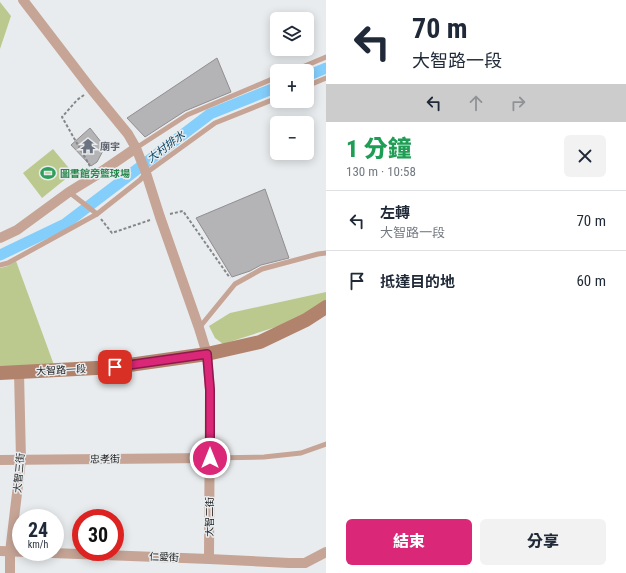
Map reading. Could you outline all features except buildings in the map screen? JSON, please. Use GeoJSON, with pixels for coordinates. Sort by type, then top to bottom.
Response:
{"type":"FeatureCollection","features":[{"type":"Feature","properties":{"kind":"street","name":"大智二街"},"geometry":{"type":"LineString","coordinates":[[22,0],[128,134],[136,148],[199,328],[207,354],[210,390],[209,559]]}},
{"type":"Feature","properties":{"kind":"street"},"geometry":{"type":"LineString","coordinates":[[0,238],[17,230],[69,192],[136,148]]}},
{"type":"Feature","properties":{"kind":"street","name":"大智路一段"},"geometry":{"type":"LineString","coordinates":[[0,373],[115,367],[207,354],[260,342],[306,320],[326,307]]}},
{"type":"Feature","properties":{"kind":"street","name":"大智三街"},"geometry":{"type":"LineString","coordinates":[[10,573],[5,552],[21,460],[19,372]]}},
{"type":"Feature","properties":{"kind":"street","name":"忠孝街"},"geometry":{"type":"LineString","coordinates":[[0,460],[210,458]]}},
{"type":"Feature","properties":{"kind":"street","name":"仁愛街"},"geometry":{"type":"LineString","coordinates":[[5,552],[209,559],[289,564],[305,563],[326,553]]}},
{"type":"Feature","properties":{"kind":"lane"},"geometry":{"type":"LineString","coordinates":[[311,64],[326,58]]}},
{"type":"Feature","properties":{"kind":"lane"},"geometry":{"type":"LineString","coordinates":[[314,83],[326,78]]}},
{"type":"Feature","properties":{"kind":"lane"},"geometry":{"type":"LineString","coordinates":[[136,148],[186,115],[270,80]]}},
{"type":"Feature","properties":{"kind":"lane"},"geometry":{"type":"LineString","coordinates":[[0,265],[8,263],[96,214],[140,180],[146,173],[215,124],[270,101]]}},
{"type":"Feature","properties":{"kind":"lane"},"geometry":{"type":"LineString","coordinates":[[69,192],[96,214]]}},
{"type":"Feature","properties":{"kind":"lane"},"geometry":{"type":"LineString","coordinates":[[199,328],[234,284],[262,269],[326,253]]}},
{"type":"Feature","properties":{"kind":"lane"},"geometry":{"type":"LineString","coordinates":[[210,458],[264,457],[301,452],[326,444]]}},
{"type":"Feature","properties":{"kind":"path"},"geometry":{"type":"LineString","coordinates":[[92,90],[77,100],[62,118],[95,176]]}},
{"type":"Feature","properties":{"kind":"path"},"geometry":{"type":"LineString","coordinates":[[96,214],[112,233],[183,211],[234,284]]}},
{"type":"Feature","properties":{"kind":"green space"},"geometry":{"type":"Polygon","coordinates":[[[0,2],[11,16],[0,49],[0,2]]]}},
{"type":"Feature","properties":{"kind":"green space","name":"圖書館旁籃球場"},"geometry":{"type":"Polygon","coordinates":[[[53,149],[73,173],[42,198],[23,173],[53,149]]]}},
{"type":"Feature","properties":{"kind":"green space"},"geometry":{"type":"Polygon","coordinates":[[[16,261],[54,365],[0,368],[0,268],[8,266],[16,261]]]}},
{"type":"Feature","properties":{"kind":"green space"},"geometry":{"type":"Polygon","coordinates":[[[326,292],[326,304],[307,317],[223,344],[215,338],[209,326],[230,313],[326,292]]]}},
{"type":"Feature","properties":{"kind":"waterway","name":"大村排水"},"geometry":{"type":"LineString","coordinates":[[314,73],[326,68]]}},
{"type":"Feature","properties":{"kind":"waterway","name":"大村排水"},"geometry":{"type":"LineString","coordinates":[[0,255],[65,224],[210,114],[270,90]]}},
{"type":"Feature","properties":{"kind":"place","name":"廟宇"},"geometry":{"type":"Point","coordinates":[88,146]}},
{"type":"Feature","properties":{"kind":"place","name":"圖書館旁籃球場"},"geometry":{"type":"Point","coordinates":[48,173]}},
{"type":"Feature","properties":{"kind":"route"},"geometry":{"type":"LineString","coordinates":[[115,367],[207,354],[210,390],[210,458]]}}]}
